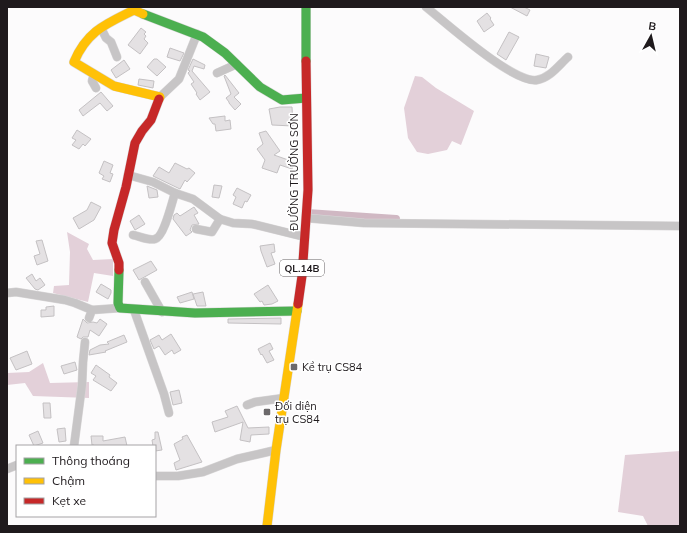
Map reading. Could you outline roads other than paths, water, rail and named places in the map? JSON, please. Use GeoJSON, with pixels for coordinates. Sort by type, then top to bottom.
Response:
{"type":"FeatureCollection","features":[{"type":"Feature","properties":{"kind":"main road","name":"ĐƯỜNG TRƯỜNG SƠN"},"geometry":{"type":"LineString","coordinates":[[267,526],[276,450],[297,311],[305,237],[308,190],[306,7]]}},
{"type":"Feature","properties":{"kind":"main road"},"geometry":{"type":"LineString","coordinates":[[297,311],[194,313],[120,308],[118,303],[119,263],[112,243],[114,230],[135,143],[150,120],[160,97],[114,86],[74,62],[84,42],[92,34],[134,10],[203,37],[237,64],[260,87],[282,100],[306,98]]}},
{"type":"Feature","properties":{"kind":"street"},"geometry":{"type":"LineString","coordinates":[[426,7],[488,56],[526,79],[538,80],[544,78],[554,71],[568,57]]}},
{"type":"Feature","properties":{"kind":"street"},"geometry":{"type":"LineString","coordinates":[[101,28],[106,38],[111,42],[117,58]]}},
{"type":"Feature","properties":{"kind":"street"},"geometry":{"type":"LineString","coordinates":[[160,97],[179,80],[197,34]]}},
{"type":"Feature","properties":{"kind":"street"},"geometry":{"type":"LineString","coordinates":[[217,73],[237,64]]}},
{"type":"Feature","properties":{"kind":"street"},"geometry":{"type":"LineString","coordinates":[[94,74],[92,81],[96,88]]}},
{"type":"Feature","properties":{"kind":"street"},"geometry":{"type":"LineString","coordinates":[[128,175],[153,182],[175,193],[194,199],[220,219],[233,223],[252,224],[305,237]]}},
{"type":"Feature","properties":{"kind":"street"},"geometry":{"type":"LineString","coordinates":[[133,235],[153,240],[157,238],[166,222],[175,193]]}},
{"type":"Feature","properties":{"kind":"street"},"geometry":{"type":"LineString","coordinates":[[306,218],[364,223],[680,226]]}},
{"type":"Feature","properties":{"kind":"street"},"geometry":{"type":"LineString","coordinates":[[196,229],[212,232],[220,219]]}},
{"type":"Feature","properties":{"kind":"street"},"geometry":{"type":"LineString","coordinates":[[145,282],[162,312]]}},
{"type":"Feature","properties":{"kind":"street"},"geometry":{"type":"LineString","coordinates":[[7,293],[16,292],[64,300],[90,314],[120,308]]}},
{"type":"Feature","properties":{"kind":"street"},"geometry":{"type":"LineString","coordinates":[[134,310],[164,394],[169,413]]}},
{"type":"Feature","properties":{"kind":"street"},"geometry":{"type":"LineString","coordinates":[[74,445],[82,385],[85,342]]}},
{"type":"Feature","properties":{"kind":"street"},"geometry":{"type":"LineString","coordinates":[[247,405],[255,402],[284,398]]}},
{"type":"Feature","properties":{"kind":"street"},"geometry":{"type":"LineString","coordinates":[[156,476],[178,476],[203,472],[238,460],[276,450]]}},
{"type":"Feature","properties":{"kind":"waterway"},"geometry":{"type":"LineString","coordinates":[[307,213],[396,219]]}},
{"type":"Feature","properties":{"kind":"place","name":"Kề trụ CS84"},"geometry":{"type":"Point","coordinates":[294,367]}},
{"type":"Feature","properties":{"kind":"place","name":"Đối diện trụ CS84"},"geometry":{"type":"Point","coordinates":[267,412]}}]}
